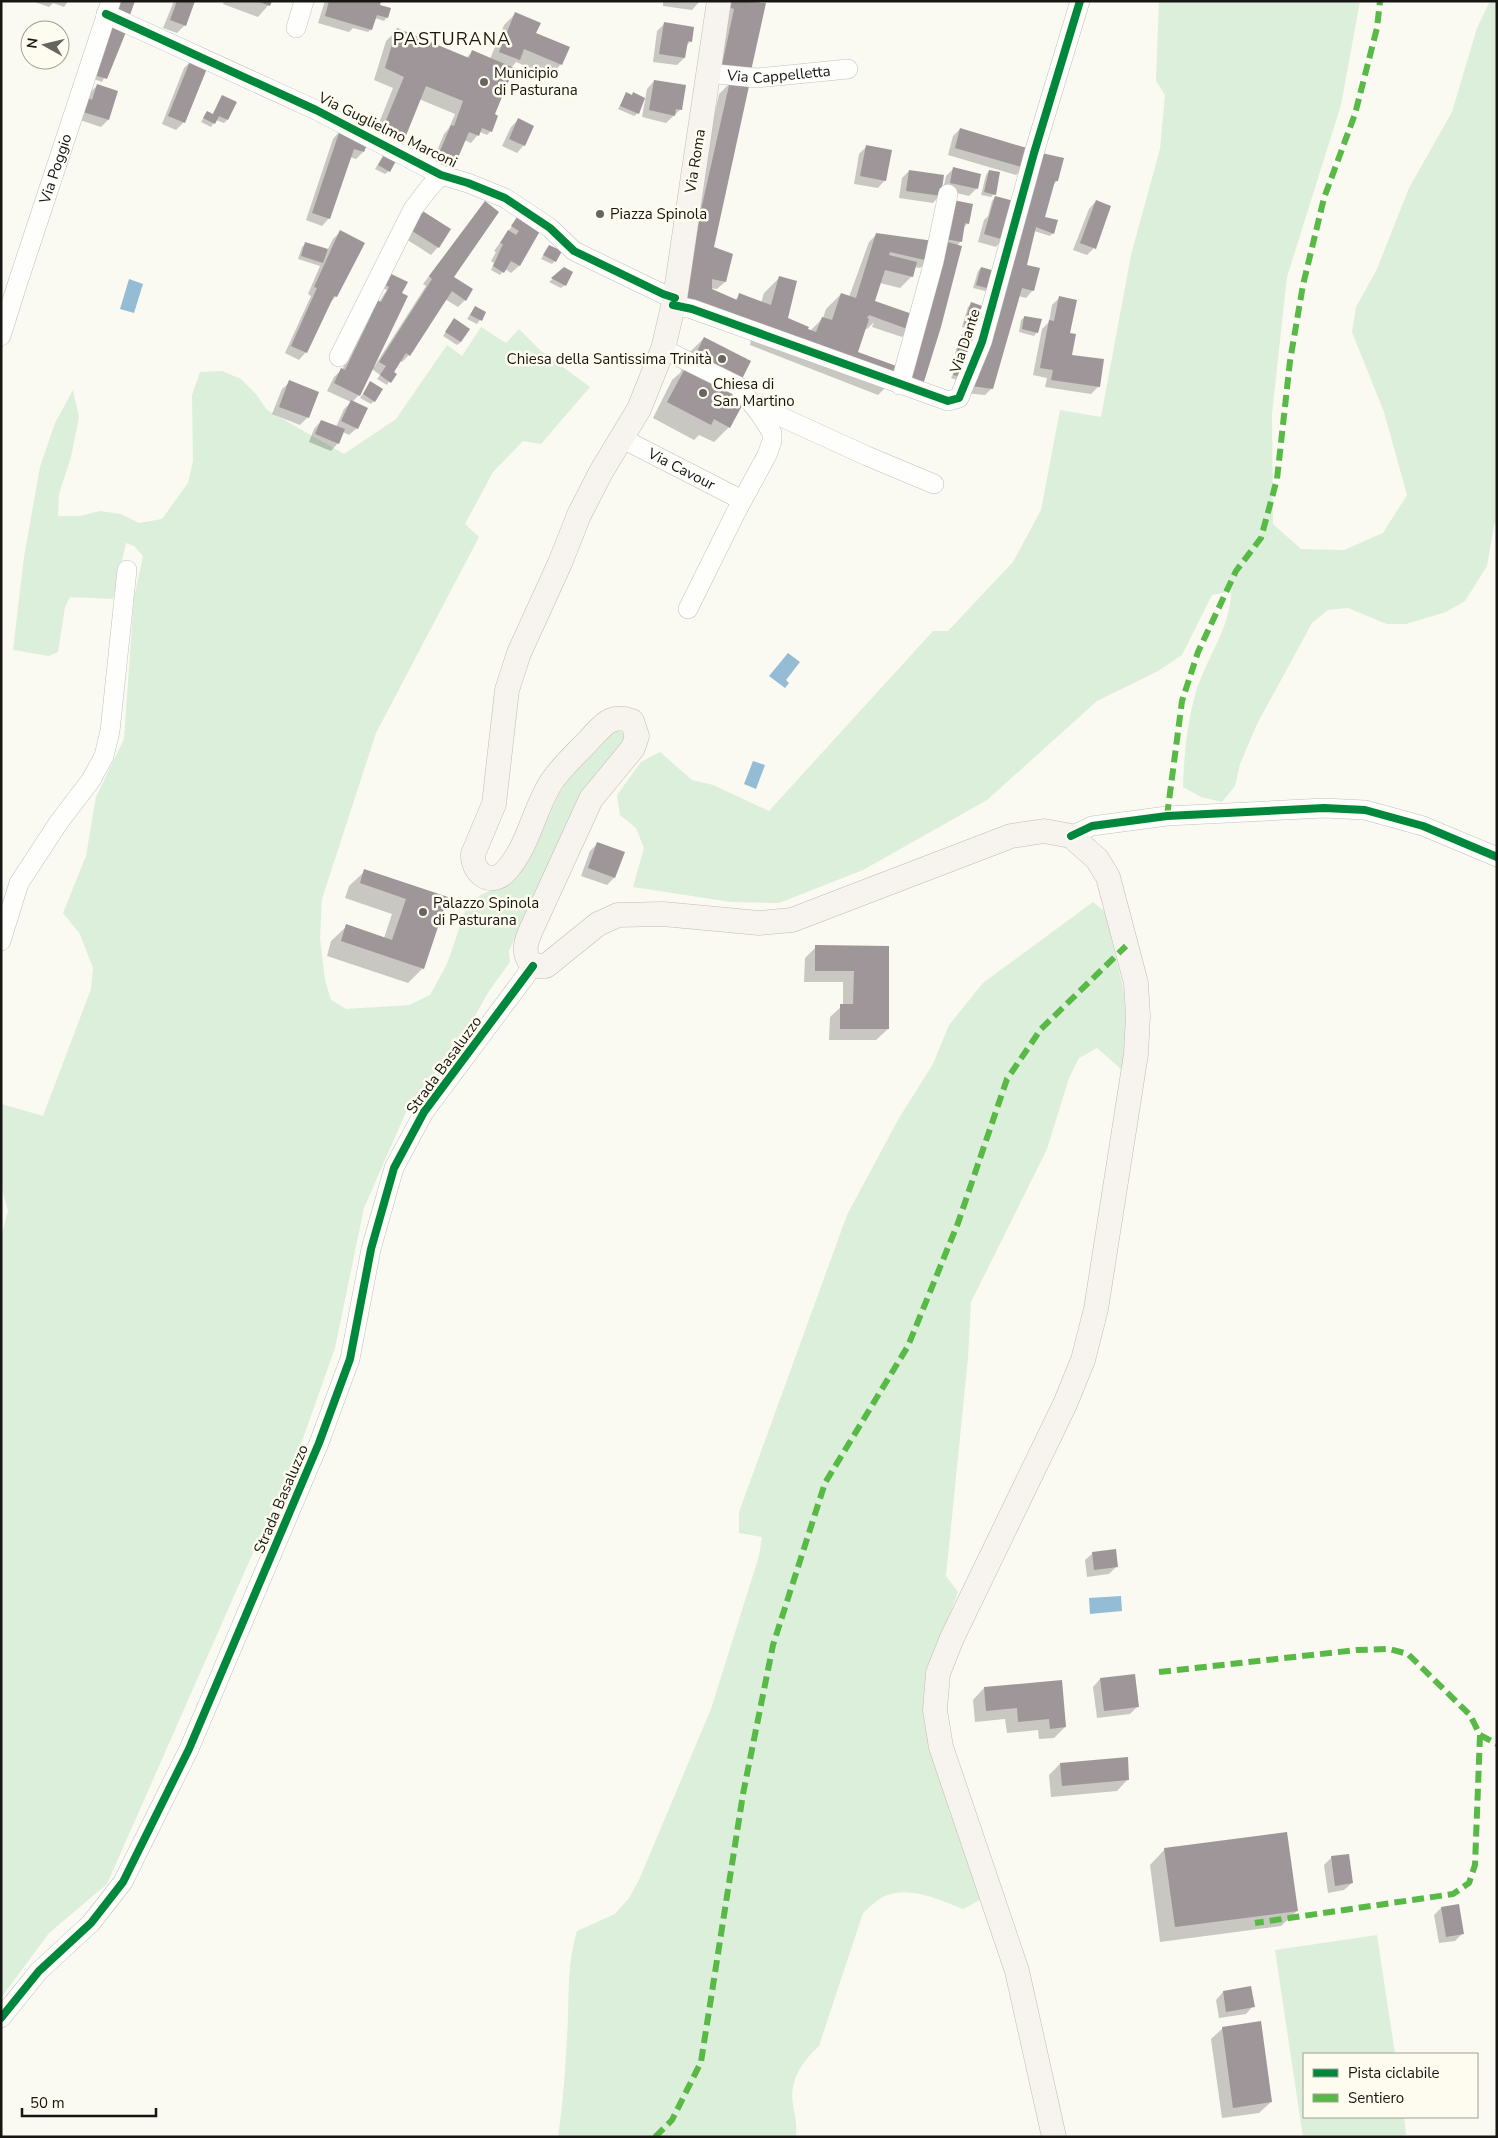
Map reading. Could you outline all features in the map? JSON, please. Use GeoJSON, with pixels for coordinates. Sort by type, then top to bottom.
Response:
{"type":"FeatureCollection","features":[{"type":"Feature","properties":{"kind":"main road","name":"Via Roma"},"geometry":{"type":"LineString","coordinates":[[533,966],[527,959],[525,950],[526,940],[591,799],[633,748],[636,736],[632,721],[619,718],[606,722],[563,768],[550,784],[518,855],[505,872],[494,878],[482,876],[474,866],[472,854],[494,804],[507,690],[519,653],[560,563],[579,515],[638,409],[663,349],[674,302],[720,1]]}},
{"type":"Feature","properties":{"kind":"main road"},"geometry":{"type":"LineString","coordinates":[[533,966],[546,966],[598,924],[618,915],[663,914],[759,923],[792,920],[1011,836],[1044,832],[1071,836],[1097,859],[1108,877],[1136,983],[1138,1016],[1134,1064],[1096,1309],[1083,1360],[1065,1404],[952,1638],[938,1673],[935,1710],[941,1747],[1017,1971],[1054,2137]]}},
{"type":"Feature","properties":{"kind":"street"},"geometry":{"type":"LineString","coordinates":[[296,28],[304,1]]}},
{"type":"Feature","properties":{"kind":"street","name":"Via Dante"},"geometry":{"type":"LineString","coordinates":[[674,302],[900,385],[948,401],[956,400],[961,394],[982,342],[1034,153],[1080,1]]}},
{"type":"Feature","properties":{"kind":"street","name":"Via Guglielmo Marconi"},"geometry":{"type":"LineString","coordinates":[[109,8],[370,137],[441,175],[468,183],[505,198],[550,228],[574,251],[663,294],[674,302]]}},
{"type":"Feature","properties":{"kind":"street","name":"Via Poggio"},"geometry":{"type":"LineString","coordinates":[[1,336],[109,8]]}},
{"type":"Feature","properties":{"kind":"street","name":"Via Cappelletta"},"geometry":{"type":"LineString","coordinates":[[708,73],[757,78],[848,69]]}},
{"type":"Feature","properties":{"kind":"street"},"geometry":{"type":"LineString","coordinates":[[339,357],[413,209],[441,175]]}},
{"type":"Feature","properties":{"kind":"street"},"geometry":{"type":"LineString","coordinates":[[900,385],[934,261],[948,194]]}},
{"type":"Feature","properties":{"kind":"street"},"geometry":{"type":"LineString","coordinates":[[663,349],[738,386],[758,410],[772,433],[772,441],[767,455],[742,500],[688,609]]}},
{"type":"Feature","properties":{"kind":"street"},"geometry":{"type":"LineString","coordinates":[[758,410],[775,414],[866,456],[934,484]]}},
{"type":"Feature","properties":{"kind":"street","name":"Via Cavour"},"geometry":{"type":"LineString","coordinates":[[621,438],[742,500]]}},
{"type":"Feature","properties":{"kind":"street"},"geometry":{"type":"LineString","coordinates":[[1,941],[19,884],[59,822],[91,780],[104,756],[110,731],[127,570]]}},
{"type":"Feature","properties":{"kind":"street"},"geometry":{"type":"LineString","coordinates":[[1071,836],[1092,826],[1168,816],[1333,808],[1365,810],[1423,826],[1497,857]]}},
{"type":"Feature","properties":{"kind":"street","name":"Strada Basaluzzo"},"geometry":{"type":"LineString","coordinates":[[1,2018],[38,1970],[91,1923],[123,1882],[189,1749],[319,1443],[350,1359],[371,1249],[394,1168],[424,1112],[533,966]]}},
{"type":"Feature","properties":{"kind":"green space"},"geometry":{"type":"Polygon","coordinates":[[[1159,1],[1360,1],[1341,105],[1287,277],[1272,414],[1273,524],[1301,549],[1344,550],[1383,533],[1407,495],[1384,412],[1352,332],[1356,307],[1377,269],[1409,188],[1452,112],[1477,28],[1490,1],[1497,1],[1497,522],[1494,525],[1487,566],[1465,601],[1446,612],[1406,624],[1387,624],[1348,608],[1328,610],[1312,623],[1257,724],[1240,764],[1235,786],[1222,802],[1201,797],[1183,787],[1183,775],[1192,706],[1199,682],[1227,618],[1231,591],[1212,595],[1182,655],[1158,671],[1097,701],[987,800],[863,870],[779,903],[731,902],[633,887],[644,848],[636,828],[620,815],[617,795],[641,762],[660,752],[692,780],[713,785],[769,811],[933,631],[948,631],[1013,562],[1041,510],[1060,410],[1101,417],[1131,255],[1160,149],[1165,95],[1156,81],[1159,1]]]}},
{"type":"Feature","properties":{"kind":"green space"},"geometry":{"type":"Polygon","coordinates":[[[481,327],[506,343],[519,329],[540,350],[590,387],[541,444],[523,441],[493,472],[465,524],[479,537],[376,733],[322,899],[320,938],[325,980],[331,1000],[346,1009],[409,1005],[430,995],[447,964],[465,911],[480,895],[507,884],[527,861],[559,794],[577,764],[608,732],[618,730],[624,734],[624,741],[583,794],[558,842],[509,951],[510,962],[489,991],[467,1030],[406,1112],[364,1208],[335,1348],[301,1444],[107,1884],[49,1933],[1,1998],[1,1237],[8,1211],[1,1185],[1,1104],[43,1116],[91,989],[93,968],[80,934],[63,913],[86,856],[96,797],[124,739],[134,598],[143,556],[134,546],[126,543],[113,599],[70,597],[65,607],[58,652],[49,656],[13,650],[24,557],[40,467],[55,423],[73,390],[79,417],[71,457],[59,494],[58,516],[80,516],[100,511],[121,514],[139,523],[162,519],[188,483],[193,461],[192,395],[200,372],[222,371],[241,379],[256,394],[267,410],[344,454],[396,419],[447,345],[462,356],[481,327]]]}},
{"type":"Feature","properties":{"kind":"green space"},"geometry":{"type":"Polygon","coordinates":[[[1093,902],[1105,912],[1124,991],[1126,1031],[1122,1070],[1097,1048],[1079,1058],[1069,1078],[1047,1149],[971,1302],[968,1358],[946,1576],[958,1592],[938,1647],[926,1724],[938,1776],[982,1899],[963,1909],[932,1897],[901,1892],[881,1898],[863,1913],[819,2046],[802,2065],[795,2080],[792,2096],[796,2137],[558,2137],[564,2078],[570,1963],[577,1931],[615,1914],[629,1898],[639,1880],[711,1709],[759,1556],[762,1537],[739,1533],[739,1512],[847,1215],[899,1118],[933,1064],[949,1025],[983,983],[1093,902]]]}},
{"type":"Feature","properties":{"kind":"green space"},"geometry":{"type":"Polygon","coordinates":[[[1377,1935],[1395,2053],[1303,2053],[1303,2118],[1404,2118],[1406,2135],[1393,2137],[1303,2137],[1275,1950],[1377,1935]]]}},
{"type":"Feature","properties":{"kind":"water"},"geometry":{"type":"Polygon","coordinates":[[[129,279],[143,284],[134,313],[120,309],[129,279]]]}},
{"type":"Feature","properties":{"kind":"water"},"geometry":{"type":"Polygon","coordinates":[[[788,653],[800,662],[786,680],[789,683],[785,688],[769,676],[788,653]]]}},
{"type":"Feature","properties":{"kind":"water"},"geometry":{"type":"Polygon","coordinates":[[[753,761],[765,765],[756,789],[744,784],[753,761]]]}},
{"type":"Feature","properties":{"kind":"water"},"geometry":{"type":"Polygon","coordinates":[[[1121,1596],[1122,1611],[1090,1614],[1089,1598],[1121,1596]]]}},
{"type":"Feature","properties":{"kind":"building"},"geometry":{"type":"Polygon","coordinates":[[[116,1],[135,1],[130,15],[113,9],[116,1]]]}},
{"type":"Feature","properties":{"kind":"building"},"geometry":{"type":"Polygon","coordinates":[[[177,1],[195,1],[186,26],[170,20],[177,1]]]}},
{"type":"Feature","properties":{"kind":"building"},"geometry":{"type":"Polygon","coordinates":[[[257,1],[272,1],[270,6],[257,1]]]}},
{"type":"Feature","properties":{"kind":"building"},"geometry":{"type":"Polygon","coordinates":[[[329,1],[381,1],[380,5],[391,8],[388,18],[377,15],[372,30],[325,16],[329,1]]]}},
{"type":"Feature","properties":{"kind":"building"},"geometry":{"type":"Polygon","coordinates":[[[726,1],[766,3],[751,71],[722,65],[734,9],[725,6],[726,1]]]}},
{"type":"Feature","properties":{"kind":"building"},"geometry":{"type":"Polygon","coordinates":[[[515,12],[541,23],[536,33],[570,47],[562,65],[524,49],[520,60],[499,52],[515,12]]]}},
{"type":"Feature","properties":{"kind":"building"},"geometry":{"type":"Polygon","coordinates":[[[664,22],[694,27],[692,42],[688,41],[685,58],[659,54],[664,22]]]}},
{"type":"Feature","properties":{"kind":"building"},"geometry":{"type":"Polygon","coordinates":[[[108,25],[126,32],[107,79],[91,74],[108,25]]]}},
{"type":"Feature","properties":{"kind":"building"},"geometry":{"type":"Polygon","coordinates":[[[397,28],[469,58],[472,50],[514,68],[495,114],[498,116],[492,132],[482,128],[479,136],[469,132],[452,172],[434,165],[451,125],[454,126],[463,101],[426,86],[401,148],[379,137],[404,77],[385,68],[397,28]]]}},
{"type":"Feature","properties":{"kind":"building"},"geometry":{"type":"Polygon","coordinates":[[[191,59],[208,66],[185,123],[168,116],[191,59]]]}},
{"type":"Feature","properties":{"kind":"building"},"geometry":{"type":"Polygon","coordinates":[[[654,80],[686,85],[682,110],[676,109],[675,116],[649,110],[654,80]]]}},
{"type":"Feature","properties":{"kind":"building"},"geometry":{"type":"Polygon","coordinates":[[[730,81],[749,86],[714,247],[733,254],[726,282],[712,279],[712,289],[737,300],[739,293],[771,305],[779,276],[797,281],[788,318],[816,332],[822,317],[832,320],[841,293],[856,298],[876,233],[934,241],[929,261],[890,252],[889,255],[917,262],[913,277],[885,270],[875,301],[915,315],[910,330],[869,315],[867,318],[869,319],[858,352],[899,367],[895,380],[684,299],[690,259],[730,81]]]}},
{"type":"Feature","properties":{"kind":"building"},"geometry":{"type":"Polygon","coordinates":[[[97,84],[118,91],[109,120],[83,112],[88,98],[92,100],[97,84]]]}},
{"type":"Feature","properties":{"kind":"building"},"geometry":{"type":"Polygon","coordinates":[[[626,92],[632,95],[633,92],[645,98],[639,114],[620,106],[626,92]]]}},
{"type":"Feature","properties":{"kind":"building"},"geometry":{"type":"Polygon","coordinates":[[[222,95],[237,102],[228,120],[219,116],[215,124],[203,118],[207,111],[213,114],[222,95]]]}},
{"type":"Feature","properties":{"kind":"building"},"geometry":{"type":"Polygon","coordinates":[[[518,118],[534,126],[525,146],[509,139],[518,118]]]}},
{"type":"Feature","properties":{"kind":"building"},"geometry":{"type":"Polygon","coordinates":[[[960,128],[1030,149],[1025,168],[955,148],[960,128]]]}},
{"type":"Feature","properties":{"kind":"building"},"geometry":{"type":"Polygon","coordinates":[[[340,130],[369,140],[364,152],[354,149],[330,219],[312,213],[340,130]]]}},
{"type":"Feature","properties":{"kind":"building"},"geometry":{"type":"Polygon","coordinates":[[[866,145],[892,150],[886,181],[860,176],[866,145]]]}},
{"type":"Feature","properties":{"kind":"building"},"geometry":{"type":"Polygon","coordinates":[[[1037,152],[1064,158],[1058,181],[1055,181],[1045,217],[1058,220],[1054,234],[1036,227],[1027,265],[1040,268],[1034,291],[1022,288],[993,389],[972,386],[1037,152]]]}},
{"type":"Feature","properties":{"kind":"building"},"geometry":{"type":"Polygon","coordinates":[[[385,153],[397,159],[390,172],[378,165],[385,153]]]}},
{"type":"Feature","properties":{"kind":"building"},"geometry":{"type":"Polygon","coordinates":[[[953,167],[981,174],[978,189],[950,183],[953,167]]]}},
{"type":"Feature","properties":{"kind":"building"},"geometry":{"type":"Polygon","coordinates":[[[909,170],[944,175],[941,196],[906,191],[909,170]]]}},
{"type":"Feature","properties":{"kind":"building"},"geometry":{"type":"Polygon","coordinates":[[[989,170],[1000,172],[996,195],[984,192],[989,170]]]}},
{"type":"Feature","properties":{"kind":"building"},"geometry":{"type":"Polygon","coordinates":[[[995,196],[1014,201],[1004,240],[984,234],[995,196]]]}},
{"type":"Feature","properties":{"kind":"building"},"geometry":{"type":"Polygon","coordinates":[[[953,200],[973,204],[969,224],[965,223],[962,242],[945,239],[953,200]]]}},
{"type":"Feature","properties":{"kind":"building"},"geometry":{"type":"Polygon","coordinates":[[[1096,200],[1111,206],[1096,249],[1080,243],[1096,200]]]}},
{"type":"Feature","properties":{"kind":"building"},"geometry":{"type":"Polygon","coordinates":[[[485,201],[499,212],[454,277],[473,289],[466,301],[452,291],[410,356],[406,353],[394,372],[397,374],[391,383],[380,375],[386,366],[379,362],[432,279],[429,276],[485,201]]]}},
{"type":"Feature","properties":{"kind":"building"},"geometry":{"type":"Polygon","coordinates":[[[421,210],[451,229],[439,248],[409,229],[421,210]]]}},
{"type":"Feature","properties":{"kind":"building"},"geometry":{"type":"Polygon","coordinates":[[[517,217],[540,231],[520,266],[511,261],[504,273],[493,266],[503,244],[500,243],[508,230],[516,235],[519,231],[511,226],[517,217]]]}},
{"type":"Feature","properties":{"kind":"building"},"geometry":{"type":"Polygon","coordinates":[[[340,230],[365,243],[337,297],[334,296],[307,353],[291,346],[317,288],[314,287],[340,230]]]}},
{"type":"Feature","properties":{"kind":"building"},"geometry":{"type":"Polygon","coordinates":[[[944,241],[962,246],[941,327],[922,388],[905,383],[944,241]]]}},
{"type":"Feature","properties":{"kind":"building"},"geometry":{"type":"Polygon","coordinates":[[[305,242],[328,249],[323,263],[301,256],[305,242]]]}},
{"type":"Feature","properties":{"kind":"building"},"geometry":{"type":"Polygon","coordinates":[[[549,245],[562,251],[556,262],[543,255],[549,245]]]}},
{"type":"Feature","properties":{"kind":"building"},"geometry":{"type":"Polygon","coordinates":[[[564,267],[573,272],[566,286],[551,278],[564,267]]]}},
{"type":"Feature","properties":{"kind":"building"},"geometry":{"type":"Polygon","coordinates":[[[981,267],[995,271],[990,289],[976,285],[981,267]]]}},
{"type":"Feature","properties":{"kind":"building"},"geometry":{"type":"Polygon","coordinates":[[[387,272],[408,282],[402,293],[408,296],[360,396],[334,383],[341,368],[345,370],[371,316],[368,314],[375,299],[381,302],[389,287],[382,283],[387,272]]]}},
{"type":"Feature","properties":{"kind":"building"},"geometry":{"type":"Polygon","coordinates":[[[1059,296],[1077,300],[1070,333],[1076,334],[1072,355],[1104,359],[1100,387],[1051,380],[1053,370],[1040,368],[1049,320],[1054,321],[1059,296]]]}},
{"type":"Feature","properties":{"kind":"building"},"geometry":{"type":"Polygon","coordinates":[[[971,302],[985,307],[979,328],[964,324],[971,302]]]}},
{"type":"Feature","properties":{"kind":"building"},"geometry":{"type":"Polygon","coordinates":[[[475,306],[486,312],[482,321],[470,315],[475,306]]]}},
{"type":"Feature","properties":{"kind":"building"},"geometry":{"type":"Polygon","coordinates":[[[1024,316],[1042,319],[1038,333],[1022,329],[1024,316]]]}},
{"type":"Feature","properties":{"kind":"building"},"geometry":{"type":"Polygon","coordinates":[[[454,318],[470,329],[461,342],[445,332],[454,318]]]}},
{"type":"Feature","properties":{"kind":"building"},"geometry":{"type":"Polygon","coordinates":[[[962,334],[973,337],[968,354],[957,351],[962,334]]]}},
{"type":"Feature","properties":{"kind":"building","name":"Chiesa della Santissima Trinità"},"geometry":{"type":"Polygon","coordinates":[[[704,337],[751,361],[741,381],[694,358],[704,337]]]}},
{"type":"Feature","properties":{"kind":"building","name":"Chiesa di San Martino"},"geometry":{"type":"Polygon","coordinates":[[[688,363],[737,389],[733,397],[744,402],[730,428],[714,419],[711,425],[667,402],[688,363]]]}},
{"type":"Feature","properties":{"kind":"building"},"geometry":{"type":"Polygon","coordinates":[[[956,365],[964,367],[962,377],[953,375],[956,365]]]}},
{"type":"Feature","properties":{"kind":"building"},"geometry":{"type":"Polygon","coordinates":[[[289,380],[319,392],[309,418],[279,407],[289,380]]]}},
{"type":"Feature","properties":{"kind":"building"},"geometry":{"type":"Polygon","coordinates":[[[370,381],[383,389],[375,402],[363,394],[370,381]]]}},
{"type":"Feature","properties":{"kind":"building"},"geometry":{"type":"Polygon","coordinates":[[[351,400],[368,408],[358,429],[341,421],[351,400]]]}},
{"type":"Feature","properties":{"kind":"building"},"geometry":{"type":"Polygon","coordinates":[[[321,420],[345,429],[339,444],[315,434],[321,420]]]}},
{"type":"Feature","properties":{"kind":"building"},"geometry":{"type":"Polygon","coordinates":[[[597,842],[625,852],[615,878],[588,868],[597,842]]]}},
{"type":"Feature","properties":{"kind":"building","name":"Palazzo Spinola di Pasturana"},"geometry":{"type":"Polygon","coordinates":[[[364,869],[448,897],[424,969],[341,941],[346,924],[392,940],[406,899],[360,883],[364,869]]]}},
{"type":"Feature","properties":{"kind":"building"},"geometry":{"type":"Polygon","coordinates":[[[815,945],[889,946],[889,1029],[840,1029],[840,1004],[853,1004],[854,971],[815,971],[815,945]]]}},
{"type":"Feature","properties":{"kind":"building"},"geometry":{"type":"Polygon","coordinates":[[[1116,1549],[1118,1567],[1094,1570],[1092,1552],[1116,1549]]]}},
{"type":"Feature","properties":{"kind":"building"},"geometry":{"type":"Polygon","coordinates":[[[1135,1674],[1139,1707],[1104,1711],[1100,1678],[1135,1674]]]}},
{"type":"Feature","properties":{"kind":"building"},"geometry":{"type":"Polygon","coordinates":[[[1062,1680],[1066,1727],[1050,1729],[1049,1719],[1018,1722],[1017,1708],[986,1711],[984,1687],[1062,1680]]]}},
{"type":"Feature","properties":{"kind":"building"},"geometry":{"type":"Polygon","coordinates":[[[1128,1757],[1129,1780],[1062,1786],[1060,1763],[1128,1757]]]}},
{"type":"Feature","properties":{"kind":"building"},"geometry":{"type":"Polygon","coordinates":[[[1287,1832],[1298,1911],[1175,1927],[1164,1848],[1287,1832]]]}},
{"type":"Feature","properties":{"kind":"building"},"geometry":{"type":"Polygon","coordinates":[[[1349,1854],[1353,1883],[1335,1886],[1331,1856],[1349,1854]]]}},
{"type":"Feature","properties":{"kind":"building"},"geometry":{"type":"Polygon","coordinates":[[[1459,1904],[1464,1934],[1446,1937],[1441,1907],[1459,1904]]]}},
{"type":"Feature","properties":{"kind":"building"},"geometry":{"type":"Polygon","coordinates":[[[1251,1986],[1255,2007],[1226,2012],[1223,1991],[1251,1986]]]}},
{"type":"Feature","properties":{"kind":"building"},"geometry":{"type":"Polygon","coordinates":[[[1261,2021],[1272,2102],[1233,2108],[1222,2027],[1261,2021]]]}},
{"type":"Feature","properties":{"kind":"marked path"},"geometry":{"type":"LineString","coordinates":[[1167,816],[1182,701],[1198,652],[1236,571],[1261,538],[1277,479],[1290,361],[1303,285],[1324,198],[1355,114],[1377,28],[1380,1]]}},
{"type":"Feature","properties":{"kind":"marked path"},"geometry":{"type":"LineString","coordinates":[[655,2137],[672,2120],[701,2062],[743,1794],[773,1645],[825,1483],[908,1346],[958,1223],[1007,1079],[1041,1029],[1126,946]]}},
{"type":"Feature","properties":{"kind":"marked path"},"geometry":{"type":"LineString","coordinates":[[1159,1672],[1357,1650],[1389,1649],[1408,1654],[1470,1715],[1480,1735],[1475,1865],[1469,1883],[1453,1894],[1255,1923]]}},
{"type":"Feature","properties":{"kind":"marked path"},"geometry":{"type":"LineString","coordinates":[[1480,1735],[1497,1744]]}},
{"type":"Feature","properties":{"kind":"cycle path"},"geometry":{"type":"LineString","coordinates":[[673,305],[692,309],[948,401],[959,398],[982,342],[1034,153],[1080,1]]}},
{"type":"Feature","properties":{"kind":"cycle path"},"geometry":{"type":"LineString","coordinates":[[106,14],[316,110],[441,175],[468,183],[505,198],[550,228],[574,251],[675,298]]}},
{"type":"Feature","properties":{"kind":"cycle path"},"geometry":{"type":"LineString","coordinates":[[1071,836],[1092,826],[1167,816],[1324,808],[1365,810],[1423,826],[1497,857]]}},
{"type":"Feature","properties":{"kind":"cycle path"},"geometry":{"type":"LineString","coordinates":[[1,2018],[39,1971],[91,1923],[123,1882],[189,1749],[319,1443],[350,1359],[371,1249],[394,1168],[424,1112],[533,966]]}},
{"type":"Feature","properties":{"kind":"place","name":"Municipio di Pasturana"},"geometry":{"type":"Point","coordinates":[484,82]}},
{"type":"Feature","properties":{"kind":"place","name":"Piazza Spinola"},"geometry":{"type":"Point","coordinates":[600,214]}},
{"type":"Feature","properties":{"kind":"place","name":"Chiesa della Santissima Trinità"},"geometry":{"type":"Point","coordinates":[722,359]}},
{"type":"Feature","properties":{"kind":"place","name":"Chiesa di San Martino"},"geometry":{"type":"Point","coordinates":[703,393]}},
{"type":"Feature","properties":{"kind":"place","name":"Palazzo Spinola di Pasturana"},"geometry":{"type":"Point","coordinates":[423,912]}},
{"type":"Feature","properties":{"kind":"district","name":"PASTURANA"},"geometry":{"type":"Point","coordinates":[452,39]}}]}
